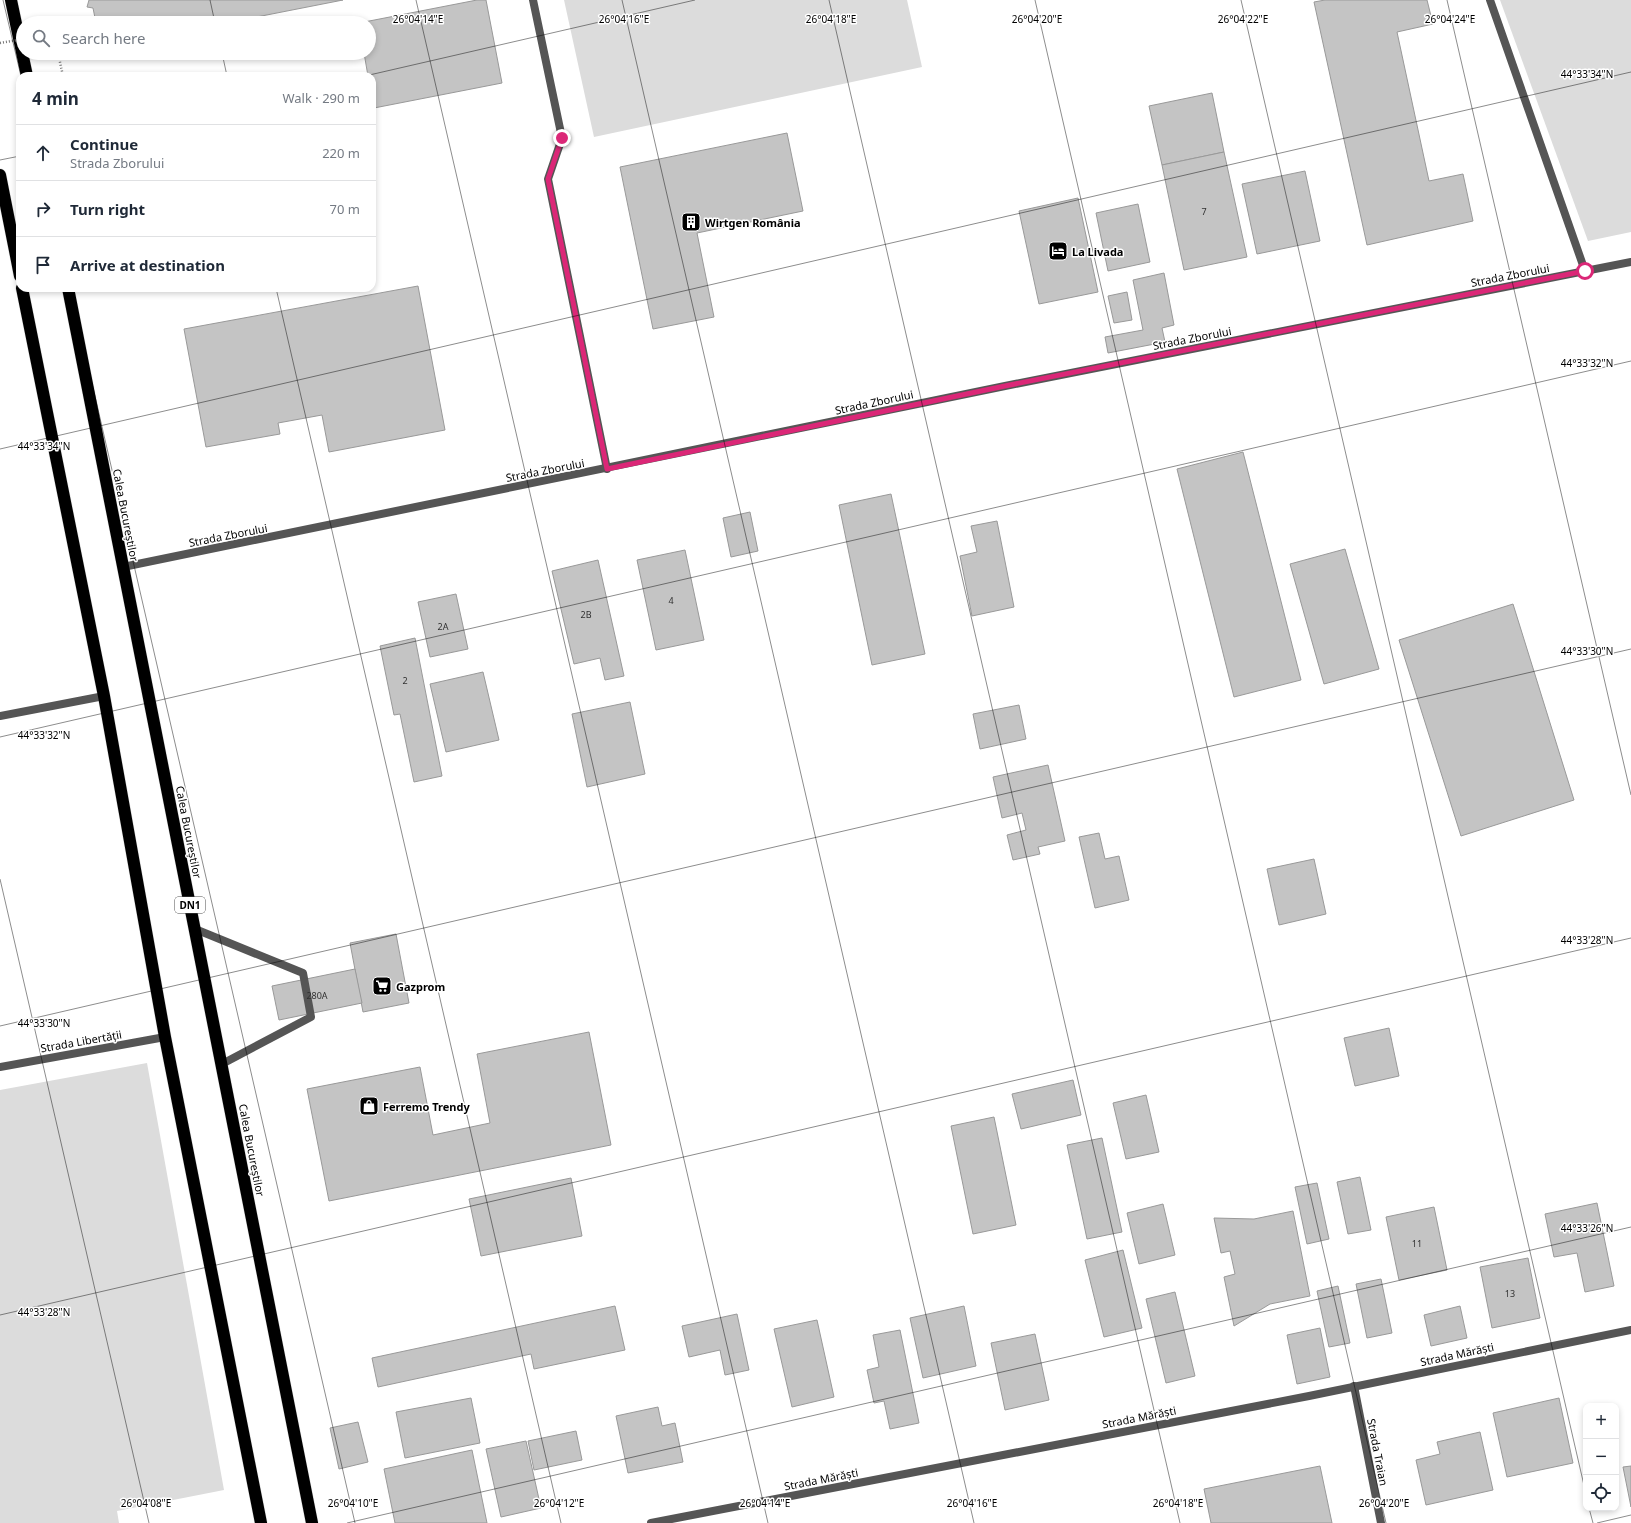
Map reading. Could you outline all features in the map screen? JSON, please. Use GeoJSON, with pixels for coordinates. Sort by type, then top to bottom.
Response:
{"type":"FeatureCollection","features":[{"type":"Feature","properties":{"kind":"highway"},"geometry":{"type":"LineString","coordinates":[[11,0],[16,25]]}},
{"type":"Feature","properties":{"kind":"highway"},"geometry":{"type":"LineString","coordinates":[[23,60],[25,72]]}},
{"type":"Feature","properties":{"kind":"highway"},"geometry":{"type":"LineString","coordinates":[[0,175],[16,256]]}},
{"type":"Feature","properties":{"kind":"highway"},"geometry":{"type":"LineString","coordinates":[[23,292],[104,696],[165,1037],[261,1523]]}},
{"type":"Feature","properties":{"kind":"highway","name":"Calea Bucureștilor"},"geometry":{"type":"LineString","coordinates":[[69,292],[312,1523]]}},
{"type":"Feature","properties":{"kind":"street"},"geometry":{"type":"LineString","coordinates":[[533,0],[562,138],[548,179],[607,469]]}},
{"type":"Feature","properties":{"kind":"street"},"geometry":{"type":"LineString","coordinates":[[1490,0],[1585,271]]}},
{"type":"Feature","properties":{"kind":"street","name":"Strada Zborului"},"geometry":{"type":"LineString","coordinates":[[123,567],[1013,385],[1631,262]]}},
{"type":"Feature","properties":{"kind":"street"},"geometry":{"type":"LineString","coordinates":[[0,716],[104,696]]}},
{"type":"Feature","properties":{"kind":"street"},"geometry":{"type":"LineString","coordinates":[[195,929],[303,973],[312,1017],[222,1064]]}},
{"type":"Feature","properties":{"kind":"street","name":"Strada Libertății"},"geometry":{"type":"LineString","coordinates":[[0,1067],[165,1037]]}},
{"type":"Feature","properties":{"kind":"street","name":"Strada Mărăști"},"geometry":{"type":"LineString","coordinates":[[651,1523],[1354,1386],[1631,1330]]}},
{"type":"Feature","properties":{"kind":"street","name":"Strada Traian"},"geometry":{"type":"LineString","coordinates":[[1354,1386],[1381,1523]]}},
{"type":"Feature","properties":{"kind":"path"},"geometry":{"type":"LineString","coordinates":[[0,43],[16,40]]}},
{"type":"Feature","properties":{"kind":"path"},"geometry":{"type":"LineString","coordinates":[[59,60],[61,72]]}},
{"type":"Feature","properties":{"kind":"shaded area"},"geometry":{"type":"Polygon","coordinates":[[[564,0],[907,0],[922,67],[594,137],[564,0]]]}},
{"type":"Feature","properties":{"kind":"shaded area"},"geometry":{"type":"Polygon","coordinates":[[[1500,0],[1631,0],[1631,232],[1588,241],[1500,0]]]}},
{"type":"Feature","properties":{"kind":"shaded area"},"geometry":{"type":"Polygon","coordinates":[[[147,1063],[224,1490],[117,1511],[119,1523],[0,1523],[0,1090],[147,1063]]]}},
{"type":"Feature","properties":{"kind":"building"},"geometry":{"type":"Polygon","coordinates":[[[89,0],[343,0],[262,16],[95,16],[93,8],[87,7],[89,0]]]}},
{"type":"Feature","properties":{"kind":"building"},"geometry":{"type":"Polygon","coordinates":[[[477,0],[486,0],[502,83],[376,108],[376,72],[367,72],[365,60],[376,60],[376,20],[477,0]]]}},
{"type":"Feature","properties":{"kind":"building"},"geometry":{"type":"Polygon","coordinates":[[[1325,0],[1427,0],[1433,24],[1397,32],[1429,181],[1463,174],[1473,221],[1367,245],[1314,2],[1325,0]]]}},
{"type":"Feature","properties":{"kind":"building"},"geometry":{"type":"Polygon","coordinates":[[[1212,93],[1224,152],[1162,165],[1149,106],[1212,93]]]}},
{"type":"Feature","properties":{"kind":"building","name":"Wirtgen România"},"geometry":{"type":"Polygon","coordinates":[[[787,133],[803,211],[697,233],[714,317],[653,329],[620,167],[787,133]]]}},
{"type":"Feature","properties":{"kind":"building"},"geometry":{"type":"Polygon","coordinates":[[[1224,152],[1247,257],[1184,270],[1162,165],[1224,152]]]}},
{"type":"Feature","properties":{"kind":"building"},"geometry":{"type":"Polygon","coordinates":[[[1305,171],[1320,241],[1257,254],[1242,184],[1305,171]]]}},
{"type":"Feature","properties":{"kind":"building","name":"La Livada"},"geometry":{"type":"Polygon","coordinates":[[[1078,198],[1098,292],[1039,304],[1019,211],[1078,198]]]}},
{"type":"Feature","properties":{"kind":"building"},"geometry":{"type":"Polygon","coordinates":[[[1138,204],[1150,262],[1108,271],[1096,213],[1138,204]]]}},
{"type":"Feature","properties":{"kind":"building"},"geometry":{"type":"Polygon","coordinates":[[[1164,273],[1174,325],[1162,328],[1165,342],[1108,353],[1105,337],[1143,330],[1133,280],[1164,273]]]}},
{"type":"Feature","properties":{"kind":"building"},"geometry":{"type":"Polygon","coordinates":[[[418,286],[445,430],[329,452],[322,415],[278,423],[280,434],[206,447],[184,329],[418,286]]]}},
{"type":"Feature","properties":{"kind":"building"},"geometry":{"type":"Polygon","coordinates":[[[1127,292],[1132,320],[1114,323],[1108,296],[1127,292]]]}},
{"type":"Feature","properties":{"kind":"building"},"geometry":{"type":"Polygon","coordinates":[[[1243,452],[1301,680],[1234,697],[1177,469],[1243,452]]]}},
{"type":"Feature","properties":{"kind":"building"},"geometry":{"type":"Polygon","coordinates":[[[891,494],[925,654],[872,665],[839,505],[891,494]]]}},
{"type":"Feature","properties":{"kind":"building"},"geometry":{"type":"Polygon","coordinates":[[[750,512],[758,551],[731,557],[723,518],[750,512]]]}},
{"type":"Feature","properties":{"kind":"building"},"geometry":{"type":"Polygon","coordinates":[[[997,521],[1014,607],[972,616],[960,556],[977,552],[971,526],[997,521]]]}},
{"type":"Feature","properties":{"kind":"building"},"geometry":{"type":"Polygon","coordinates":[[[1345,549],[1379,669],[1324,684],[1290,564],[1345,549]]]}},
{"type":"Feature","properties":{"kind":"building"},"geometry":{"type":"Polygon","coordinates":[[[685,550],[704,640],[656,650],[637,560],[685,550]]]}},
{"type":"Feature","properties":{"kind":"building"},"geometry":{"type":"Polygon","coordinates":[[[598,560],[624,676],[605,680],[600,658],[574,664],[552,571],[598,560]]]}},
{"type":"Feature","properties":{"kind":"building"},"geometry":{"type":"Polygon","coordinates":[[[456,594],[468,649],[430,657],[418,602],[456,594]]]}},
{"type":"Feature","properties":{"kind":"building"},"geometry":{"type":"Polygon","coordinates":[[[1513,604],[1574,800],[1461,836],[1399,640],[1513,604]]]}},
{"type":"Feature","properties":{"kind":"building"},"geometry":{"type":"Polygon","coordinates":[[[415,638],[442,776],[414,782],[400,714],[394,715],[380,646],[415,638]]]}},
{"type":"Feature","properties":{"kind":"building"},"geometry":{"type":"Polygon","coordinates":[[[483,672],[499,740],[446,752],[430,684],[483,672]]]}},
{"type":"Feature","properties":{"kind":"building"},"geometry":{"type":"Polygon","coordinates":[[[630,702],[645,774],[587,787],[572,714],[630,702]]]}},
{"type":"Feature","properties":{"kind":"building"},"geometry":{"type":"Polygon","coordinates":[[[1019,705],[1026,739],[980,749],[973,714],[1019,705]]]}},
{"type":"Feature","properties":{"kind":"building"},"geometry":{"type":"Polygon","coordinates":[[[1048,765],[1065,841],[1038,847],[1040,854],[1013,860],[1007,835],[1026,830],[1022,813],[1002,818],[993,777],[1048,765]]]}},
{"type":"Feature","properties":{"kind":"building"},"geometry":{"type":"Polygon","coordinates":[[[1099,833],[1105,859],[1119,856],[1129,900],[1095,908],[1079,837],[1099,833]]]}},
{"type":"Feature","properties":{"kind":"building"},"geometry":{"type":"Polygon","coordinates":[[[1314,859],[1326,914],[1279,925],[1267,869],[1314,859]]]}},
{"type":"Feature","properties":{"kind":"building","name":"Gazprom"},"geometry":{"type":"Polygon","coordinates":[[[396,934],[409,1003],[363,1012],[350,943],[396,934]]]}},
{"type":"Feature","properties":{"kind":"building"},"geometry":{"type":"Polygon","coordinates":[[[355,969],[362,1003],[279,1020],[272,986],[355,969]]]}},
{"type":"Feature","properties":{"kind":"building"},"geometry":{"type":"Polygon","coordinates":[[[1389,1028],[1399,1076],[1355,1086],[1344,1038],[1389,1028]]]}},
{"type":"Feature","properties":{"kind":"building","name":"Ferremo Trendy"},"geometry":{"type":"Polygon","coordinates":[[[589,1032],[611,1145],[329,1201],[307,1089],[420,1067],[433,1135],[490,1123],[477,1054],[589,1032]]]}},
{"type":"Feature","properties":{"kind":"building"},"geometry":{"type":"Polygon","coordinates":[[[1073,1080],[1081,1115],[1021,1129],[1012,1094],[1073,1080]]]}},
{"type":"Feature","properties":{"kind":"building"},"geometry":{"type":"Polygon","coordinates":[[[1146,1095],[1159,1152],[1126,1159],[1113,1103],[1146,1095]]]}},
{"type":"Feature","properties":{"kind":"building"},"geometry":{"type":"Polygon","coordinates":[[[994,1117],[1016,1225],[973,1234],[951,1126],[994,1117]]]}},
{"type":"Feature","properties":{"kind":"building"},"geometry":{"type":"Polygon","coordinates":[[[1102,1138],[1122,1232],[1087,1239],[1067,1145],[1102,1138]]]}},
{"type":"Feature","properties":{"kind":"building"},"geometry":{"type":"Polygon","coordinates":[[[1360,1177],[1371,1230],[1348,1234],[1337,1182],[1360,1177]]]}},
{"type":"Feature","properties":{"kind":"building"},"geometry":{"type":"Polygon","coordinates":[[[571,1178],[582,1236],[481,1256],[469,1199],[571,1178]]]}},
{"type":"Feature","properties":{"kind":"building"},"geometry":{"type":"Polygon","coordinates":[[[1317,1183],[1329,1239],[1307,1244],[1295,1187],[1317,1183]]]}},
{"type":"Feature","properties":{"kind":"building"},"geometry":{"type":"Polygon","coordinates":[[[1597,1203],[1614,1286],[1585,1292],[1577,1253],[1554,1257],[1545,1214],[1597,1203]]]}},
{"type":"Feature","properties":{"kind":"building"},"geometry":{"type":"Polygon","coordinates":[[[1163,1204],[1175,1255],[1139,1264],[1127,1213],[1163,1204]]]}},
{"type":"Feature","properties":{"kind":"building"},"geometry":{"type":"Polygon","coordinates":[[[1434,1207],[1447,1270],[1399,1280],[1386,1217],[1434,1207]]]}},
{"type":"Feature","properties":{"kind":"building"},"geometry":{"type":"Polygon","coordinates":[[[1293,1211],[1310,1296],[1270,1304],[1234,1326],[1224,1277],[1235,1274],[1230,1251],[1221,1253],[1214,1218],[1254,1219],[1293,1211]]]}},
{"type":"Feature","properties":{"kind":"building"},"geometry":{"type":"Polygon","coordinates":[[[1123,1250],[1142,1328],[1104,1337],[1085,1260],[1123,1250]]]}},
{"type":"Feature","properties":{"kind":"building"},"geometry":{"type":"Polygon","coordinates":[[[1528,1258],[1540,1318],[1492,1328],[1480,1267],[1528,1258]]]}},
{"type":"Feature","properties":{"kind":"building"},"geometry":{"type":"Polygon","coordinates":[[[1381,1279],[1392,1333],[1367,1338],[1356,1284],[1381,1279]]]}},
{"type":"Feature","properties":{"kind":"building"},"geometry":{"type":"Polygon","coordinates":[[[1338,1286],[1350,1343],[1329,1347],[1317,1291],[1338,1286]]]}},
{"type":"Feature","properties":{"kind":"building"},"geometry":{"type":"Polygon","coordinates":[[[1175,1292],[1195,1376],[1166,1383],[1146,1299],[1175,1292]]]}},
{"type":"Feature","properties":{"kind":"building"},"geometry":{"type":"Polygon","coordinates":[[[615,1306],[625,1350],[534,1369],[531,1354],[378,1387],[372,1358],[615,1306]]]}},
{"type":"Feature","properties":{"kind":"building"},"geometry":{"type":"Polygon","coordinates":[[[964,1306],[976,1366],[923,1378],[910,1318],[964,1306]]]}},
{"type":"Feature","properties":{"kind":"building"},"geometry":{"type":"Polygon","coordinates":[[[1460,1306],[1467,1338],[1431,1346],[1424,1315],[1460,1306]]]}},
{"type":"Feature","properties":{"kind":"building"},"geometry":{"type":"Polygon","coordinates":[[[737,1314],[749,1370],[725,1375],[720,1350],[689,1357],[682,1326],[737,1314]]]}},
{"type":"Feature","properties":{"kind":"building"},"geometry":{"type":"Polygon","coordinates":[[[817,1320],[834,1397],[792,1407],[774,1329],[817,1320]]]}},
{"type":"Feature","properties":{"kind":"building"},"geometry":{"type":"Polygon","coordinates":[[[1320,1328],[1330,1377],[1297,1384],[1287,1335],[1320,1328]]]}},
{"type":"Feature","properties":{"kind":"building"},"geometry":{"type":"Polygon","coordinates":[[[900,1330],[919,1423],[890,1429],[884,1401],[874,1403],[867,1370],[879,1367],[873,1335],[900,1330]]]}},
{"type":"Feature","properties":{"kind":"building"},"geometry":{"type":"Polygon","coordinates":[[[1035,1334],[1049,1400],[1005,1410],[991,1343],[1035,1334]]]}},
{"type":"Feature","properties":{"kind":"building"},"geometry":{"type":"Polygon","coordinates":[[[471,1398],[480,1443],[405,1458],[396,1412],[471,1398]]]}},
{"type":"Feature","properties":{"kind":"building"},"geometry":{"type":"Polygon","coordinates":[[[1559,1398],[1573,1463],[1507,1477],[1493,1413],[1559,1398]]]}},
{"type":"Feature","properties":{"kind":"building"},"geometry":{"type":"Polygon","coordinates":[[[658,1407],[662,1426],[675,1423],[683,1462],[628,1473],[616,1416],[658,1407]]]}},
{"type":"Feature","properties":{"kind":"building"},"geometry":{"type":"Polygon","coordinates":[[[358,1422],[368,1462],[339,1469],[330,1428],[358,1422]]]}},
{"type":"Feature","properties":{"kind":"building"},"geometry":{"type":"Polygon","coordinates":[[[576,1431],[582,1460],[534,1470],[528,1441],[576,1431]]]}},
{"type":"Feature","properties":{"kind":"building"},"geometry":{"type":"Polygon","coordinates":[[[1480,1432],[1493,1490],[1426,1505],[1416,1460],[1440,1454],[1437,1442],[1480,1432]]]}},
{"type":"Feature","properties":{"kind":"building"},"geometry":{"type":"Polygon","coordinates":[[[526,1441],[541,1508],[501,1517],[486,1449],[526,1441]]]}},
{"type":"Feature","properties":{"kind":"building"},"geometry":{"type":"Polygon","coordinates":[[[472,1450],[487,1523],[395,1523],[384,1469],[472,1450]]]}},
{"type":"Feature","properties":{"kind":"building"},"geometry":{"type":"Polygon","coordinates":[[[1320,1466],[1332,1523],[1211,1523],[1204,1489],[1320,1466]]]}},
{"type":"Feature","properties":{"kind":"building"},"geometry":{"type":"Polygon","coordinates":[[[1631,1466],[1631,1507],[1623,1467],[1631,1466]]]}},
{"type":"Feature","properties":{"kind":"place","name":"Wirtgen România"},"geometry":{"type":"Point","coordinates":[691,222]}},
{"type":"Feature","properties":{"kind":"place","name":"La Livada"},"geometry":{"type":"Point","coordinates":[1058,251]}},
{"type":"Feature","properties":{"kind":"place","name":"Gazprom"},"geometry":{"type":"Point","coordinates":[382,986]}},
{"type":"Feature","properties":{"kind":"place","name":"Ferremo Trendy"},"geometry":{"type":"Point","coordinates":[369,1106]}},
{"type":"Feature","properties":{"kind":"route"},"geometry":{"type":"LineString","coordinates":[[562,138],[548,179],[607,469],[1005,386],[1585,271]]}}]}
